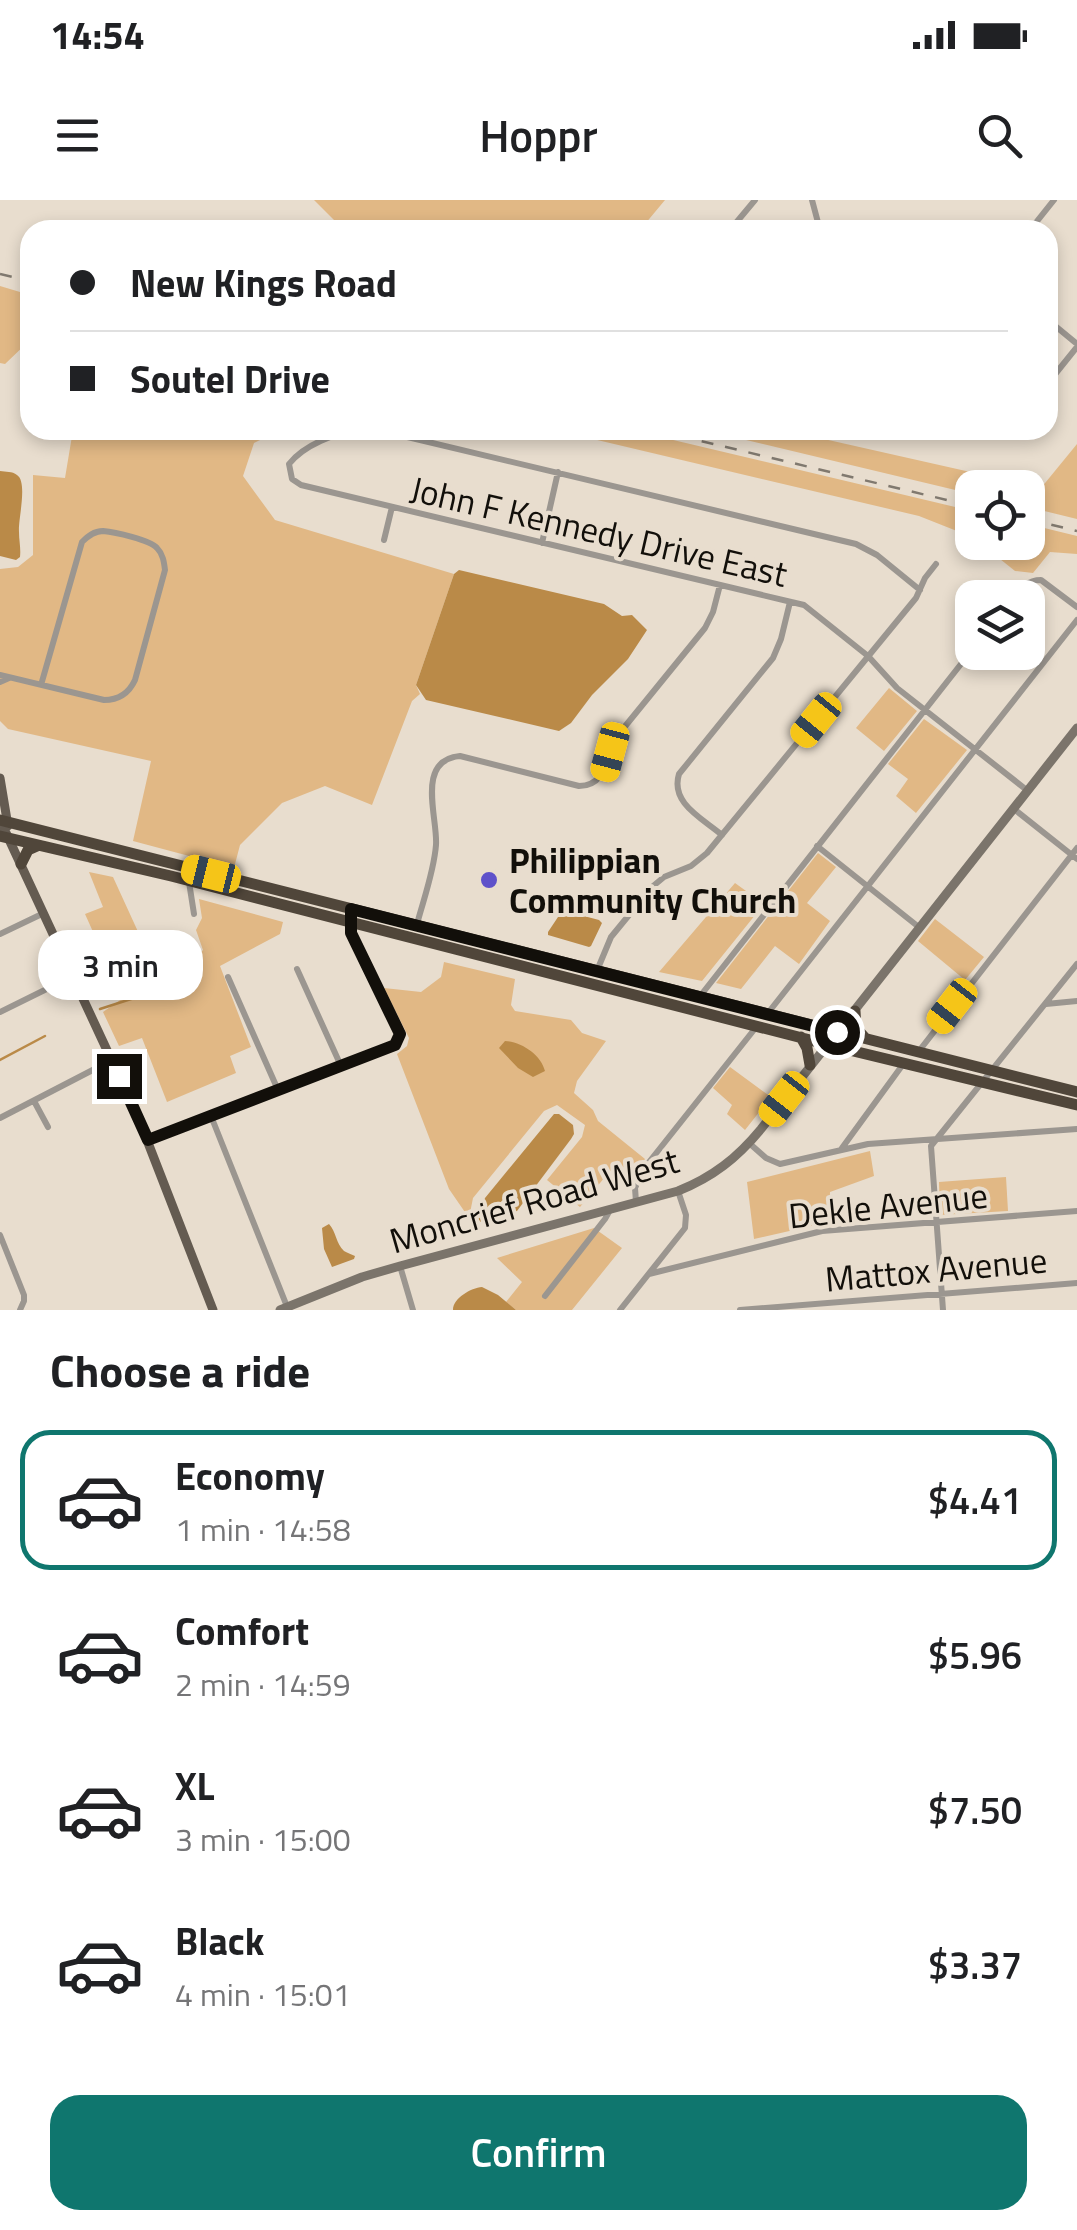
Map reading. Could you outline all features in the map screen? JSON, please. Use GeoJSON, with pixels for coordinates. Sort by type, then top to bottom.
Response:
{"type":"FeatureCollection","features":[{"type":"Feature","properties":{"kind":"highway"},"geometry":{"type":"LineString","coordinates":[[2,821],[174,870],[594,977],[801,1038],[1077,1105]]}},
{"type":"Feature","properties":{"kind":"highway"},"geometry":{"type":"LineString","coordinates":[[4,837],[174,870],[189,882],[350,915]]}},
{"type":"Feature","properties":{"kind":"highway"},"geometry":{"type":"LineString","coordinates":[[21,864],[28,850],[39,846]]}},
{"type":"Feature","properties":{"kind":"highway"},"geometry":{"type":"LineString","coordinates":[[594,977],[700,996],[1077,1092]]}},
{"type":"Feature","properties":{"kind":"highway"},"geometry":{"type":"LineString","coordinates":[[855,1011],[856,1028],[865,1038]]}},
{"type":"Feature","properties":{"kind":"highway"},"geometry":{"type":"LineString","coordinates":[[801,1038],[810,1065]]}},
{"type":"Feature","properties":{"kind":"main road","name":"Moncrief Road West"},"geometry":{"type":"LineString","coordinates":[[285,1309],[362,1277],[678,1192],[738,1156],[1077,728]]}},
{"type":"Feature","properties":{"kind":"main road"},"geometry":{"type":"LineString","coordinates":[[0,778],[4,837],[21,864],[148,1140],[214,1310]]}},
{"type":"Feature","properties":{"kind":"street"},"geometry":{"type":"LineString","coordinates":[[738,220],[755,200]]}},
{"type":"Feature","properties":{"kind":"street"},"geometry":{"type":"LineString","coordinates":[[1038,220],[1054,200]]}},
{"type":"Feature","properties":{"kind":"street"},"geometry":{"type":"LineString","coordinates":[[1058,329],[1077,345],[1058,369]]}},
{"type":"Feature","properties":{"kind":"street","name":"John F Kennedy Drive East"},"geometry":{"type":"LineString","coordinates":[[325,440],[290,464],[290,474],[301,485],[808,608],[868,656],[898,688],[1028,791]]}},
{"type":"Feature","properties":{"kind":"street"},"geometry":{"type":"LineString","coordinates":[[421,440],[856,544],[877,555],[920,590]]}},
{"type":"Feature","properties":{"kind":"street"},"geometry":{"type":"LineString","coordinates":[[542,543],[558,472]]}},
{"type":"Feature","properties":{"kind":"street"},"geometry":{"type":"LineString","coordinates":[[384,540],[392,507]]}},
{"type":"Feature","properties":{"kind":"street"},"geometry":{"type":"LineString","coordinates":[[3,679],[112,700],[119,698],[132,686],[165,570],[157,548],[102,531],[82,542],[41,685]]}},
{"type":"Feature","properties":{"kind":"street"},"geometry":{"type":"LineString","coordinates":[[594,977],[611,937],[652,886],[700,860],[916,598],[936,564]]}},
{"type":"Feature","properties":{"kind":"street"},"geometry":{"type":"LineString","coordinates":[[1045,582],[1077,607]]}},
{"type":"Feature","properties":{"kind":"street"},"geometry":{"type":"LineString","coordinates":[[415,932],[436,848],[430,802],[440,764],[460,756],[579,786],[597,782],[618,735],[706,628],[720,585]]}},
{"type":"Feature","properties":{"kind":"street"},"geometry":{"type":"LineString","coordinates":[[722,835],[682,802],[675,788],[676,780],[773,658],[790,602]]}},
{"type":"Feature","properties":{"kind":"street"},"geometry":{"type":"LineString","coordinates":[[767,1014],[1077,620]]}},
{"type":"Feature","properties":{"kind":"street"},"geometry":{"type":"LineString","coordinates":[[700,996],[956,670]]}},
{"type":"Feature","properties":{"kind":"street"},"geometry":{"type":"LineString","coordinates":[[918,1052],[1075,854],[1014,809]]}},
{"type":"Feature","properties":{"kind":"street"},"geometry":{"type":"LineString","coordinates":[[817,846],[920,928]]}},
{"type":"Feature","properties":{"kind":"street"},"geometry":{"type":"LineString","coordinates":[[189,882],[194,914]]}},
{"type":"Feature","properties":{"kind":"street"},"geometry":{"type":"LineString","coordinates":[[0,934],[44,914]]}},
{"type":"Feature","properties":{"kind":"street"},"geometry":{"type":"LineString","coordinates":[[148,1140],[395,1045],[400,1034],[355,943],[350,915]]}},
{"type":"Feature","properties":{"kind":"street"},"geometry":{"type":"LineString","coordinates":[[943,1310],[931,1146],[1077,964]]}},
{"type":"Feature","properties":{"kind":"street"},"geometry":{"type":"LineString","coordinates":[[297,968],[341,1066]]}},
{"type":"Feature","properties":{"kind":"street"},"geometry":{"type":"LineString","coordinates":[[0,1012],[72,976]]}},
{"type":"Feature","properties":{"kind":"street"},"geometry":{"type":"LineString","coordinates":[[228,977],[278,1090]]}},
{"type":"Feature","properties":{"kind":"street"},"geometry":{"type":"LineString","coordinates":[[1044,1004],[1077,1001]]}},
{"type":"Feature","properties":{"kind":"street"},"geometry":{"type":"LineString","coordinates":[[636,1202],[635,1188],[642,1170],[757,1026]]}},
{"type":"Feature","properties":{"kind":"street"},"geometry":{"type":"LineString","coordinates":[[0,1118],[112,1060]]}},
{"type":"Feature","properties":{"kind":"street"},"geometry":{"type":"LineString","coordinates":[[841,1149],[904,1063]]}},
{"type":"Feature","properties":{"kind":"street"},"geometry":{"type":"LineString","coordinates":[[34,1101],[48,1127]]}},
{"type":"Feature","properties":{"kind":"street"},"geometry":{"type":"LineString","coordinates":[[211,1116],[285,1309]]}},
{"type":"Feature","properties":{"kind":"street"},"geometry":{"type":"LineString","coordinates":[[749,1143],[780,1164],[841,1149],[1077,1128]]}},
{"type":"Feature","properties":{"kind":"street"},"geometry":{"type":"LineString","coordinates":[[620,1310],[685,1228],[686,1215],[678,1192]]}},
{"type":"Feature","properties":{"kind":"street"},"geometry":{"type":"LineString","coordinates":[[545,1296],[610,1210]]}},
{"type":"Feature","properties":{"kind":"street","name":"Dekle Avenue"},"geometry":{"type":"LineString","coordinates":[[649,1274],[812,1232],[1077,1211]]}},
{"type":"Feature","properties":{"kind":"street"},"geometry":{"type":"LineString","coordinates":[[0,1235],[24,1294],[21,1308]]}},
{"type":"Feature","properties":{"kind":"street"},"geometry":{"type":"LineString","coordinates":[[400,1266],[413,1310]]}},
{"type":"Feature","properties":{"kind":"street","name":"Mattox Avenue"},"geometry":{"type":"LineString","coordinates":[[740,1310],[1077,1283]]}},
{"type":"Feature","properties":{"kind":"shaded area"},"geometry":{"type":"Polygon","coordinates":[[[314,200],[665,200],[648,220],[334,220],[314,200]]]}},
{"type":"Feature","properties":{"kind":"shaded area"},"geometry":{"type":"Polygon","coordinates":[[[0,286],[20,292],[20,350],[5,364],[0,363],[0,286]]]}},
{"type":"Feature","properties":{"kind":"shaded area"},"geometry":{"type":"Polygon","coordinates":[[[71,440],[260,440],[254,443],[243,476],[275,520],[454,574],[416,685],[420,694],[412,701],[372,805],[325,786],[282,803],[240,845],[234,868],[133,841],[151,761],[8,729],[0,721],[0,569],[18,567],[33,555],[33,475],[65,478],[71,440]]]}},
{"type":"Feature","properties":{"kind":"shaded area"},"geometry":{"type":"Polygon","coordinates":[[[597,440],[673,440],[955,507],[955,530],[919,516],[597,440]]]}},
{"type":"Feature","properties":{"kind":"shaded area"},"geometry":{"type":"Polygon","coordinates":[[[746,440],[828,440],[961,470],[955,470],[955,490],[746,440]]]}},
{"type":"Feature","properties":{"kind":"shaded area"},"geometry":{"type":"Polygon","coordinates":[[[1077,444],[1077,519],[1045,511],[1045,483],[1077,444]]]}},
{"type":"Feature","properties":{"kind":"shaded area"},"geometry":{"type":"Polygon","coordinates":[[[0,471],[15,474],[22,485],[20,557],[16,560],[0,556],[0,471]]]}},
{"type":"Feature","properties":{"kind":"shaded area"},"geometry":{"type":"Polygon","coordinates":[[[1045,528],[1077,536],[1077,554],[1050,552],[1045,558],[1045,528]]]}},
{"type":"Feature","properties":{"kind":"shaded area"},"geometry":{"type":"Polygon","coordinates":[[[1001,560],[1044,560],[1033,573],[1015,571],[1001,560]]]}},
{"type":"Feature","properties":{"kind":"shaded area"},"geometry":{"type":"Polygon","coordinates":[[[459,570],[604,604],[622,616],[632,615],[647,630],[628,659],[571,723],[559,731],[426,700],[416,685],[454,574],[459,570]]]}},
{"type":"Feature","properties":{"kind":"shaded area"},"geometry":{"type":"Polygon","coordinates":[[[889,688],[917,711],[884,751],[856,728],[889,688]]]}},
{"type":"Feature","properties":{"kind":"shaded area"},"geometry":{"type":"Polygon","coordinates":[[[924,719],[967,750],[916,813],[896,796],[908,779],[888,764],[924,719]]]}},
{"type":"Feature","properties":{"kind":"shaded area"},"geometry":{"type":"Polygon","coordinates":[[[818,853],[836,867],[807,903],[830,921],[799,964],[775,946],[741,989],[716,983],[818,853]]]}},
{"type":"Feature","properties":{"kind":"shaded area"},"geometry":{"type":"Polygon","coordinates":[[[89,872],[113,877],[156,971],[186,968],[203,950],[196,930],[202,918],[199,899],[283,922],[280,934],[220,966],[251,1047],[230,1056],[236,1073],[167,1102],[142,1038],[119,1046],[103,1012],[136,989],[116,940],[88,949],[84,938],[94,934],[85,914],[103,907],[89,872]]]}},
{"type":"Feature","properties":{"kind":"shaded area"},"geometry":{"type":"Polygon","coordinates":[[[735,883],[764,904],[702,981],[659,972],[735,883]]]}},
{"type":"Feature","properties":{"kind":"shaded area"},"geometry":{"type":"Polygon","coordinates":[[[565,911],[602,923],[591,946],[548,935],[565,911]]]}},
{"type":"Feature","properties":{"kind":"shaded area"},"geometry":{"type":"Polygon","coordinates":[[[935,919],[984,957],[965,980],[918,941],[935,919]]]}},
{"type":"Feature","properties":{"kind":"shaded area"},"geometry":{"type":"Polygon","coordinates":[[[444,962],[515,979],[511,1005],[515,1011],[571,1020],[582,1033],[606,1041],[577,1081],[574,1093],[593,1110],[598,1121],[645,1159],[628,1184],[610,1171],[580,1207],[547,1180],[582,1137],[585,1125],[557,1105],[544,1111],[473,1198],[469,1218],[449,1189],[397,1054],[407,1046],[409,1038],[384,988],[421,992],[441,977],[444,962]]]}},
{"type":"Feature","properties":{"kind":"shaded area"},"geometry":{"type":"Polygon","coordinates":[[[505,1041],[530,1050],[545,1071],[533,1077],[518,1068],[499,1048],[505,1041]]]}},
{"type":"Feature","properties":{"kind":"shaded area"},"geometry":{"type":"Polygon","coordinates":[[[730,1067],[771,1097],[745,1130],[727,1114],[732,1105],[713,1088],[730,1067]]]}},
{"type":"Feature","properties":{"kind":"shaded area"},"geometry":{"type":"Polygon","coordinates":[[[554,1114],[573,1125],[571,1139],[517,1211],[481,1222],[478,1219],[485,1198],[554,1114]]]}},
{"type":"Feature","properties":{"kind":"shaded area"},"geometry":{"type":"Polygon","coordinates":[[[870,1151],[874,1176],[830,1192],[829,1222],[754,1239],[747,1182],[870,1151]]]}},
{"type":"Feature","properties":{"kind":"shaded area"},"geometry":{"type":"Polygon","coordinates":[[[1006,1177],[1008,1211],[940,1215],[939,1182],[1006,1177]]]}},
{"type":"Feature","properties":{"kind":"shaded area"},"geometry":{"type":"Polygon","coordinates":[[[329,1224],[341,1248],[355,1256],[332,1267],[324,1249],[322,1228],[329,1224]]]}},
{"type":"Feature","properties":{"kind":"shaded area"},"geometry":{"type":"Polygon","coordinates":[[[594,1228],[622,1248],[572,1310],[516,1310],[506,1302],[522,1282],[497,1258],[594,1228]]]}},
{"type":"Feature","properties":{"kind":"shaded area"},"geometry":{"type":"Polygon","coordinates":[[[482,1287],[516,1310],[453,1310],[463,1294],[482,1287]]]}},
{"type":"Feature","properties":{"kind":"waterway"},"geometry":{"type":"LineString","coordinates":[[100,1009],[159,990]]}},
{"type":"Feature","properties":{"kind":"waterway"},"geometry":{"type":"LineString","coordinates":[[0,1060],[45,1036]]}},
{"type":"Feature","properties":{"kind":"railway"},"geometry":{"type":"LineString","coordinates":[[0,274],[20,279]]}},
{"type":"Feature","properties":{"kind":"railway"},"geometry":{"type":"LineString","coordinates":[[697,440],[955,502]]}},
{"type":"Feature","properties":{"kind":"railway"},"geometry":{"type":"LineString","coordinates":[[1045,523],[1077,531]]}},
{"type":"Feature","properties":{"kind":"place","name":"Philippian Community Church"},"geometry":{"type":"Point","coordinates":[489,880]}},
{"type":"Feature","properties":{"kind":"route"},"geometry":{"type":"LineString","coordinates":[[119,1076],[148,1140],[395,1045],[400,1034],[351,933],[351,909],[837,1032]]}}]}
